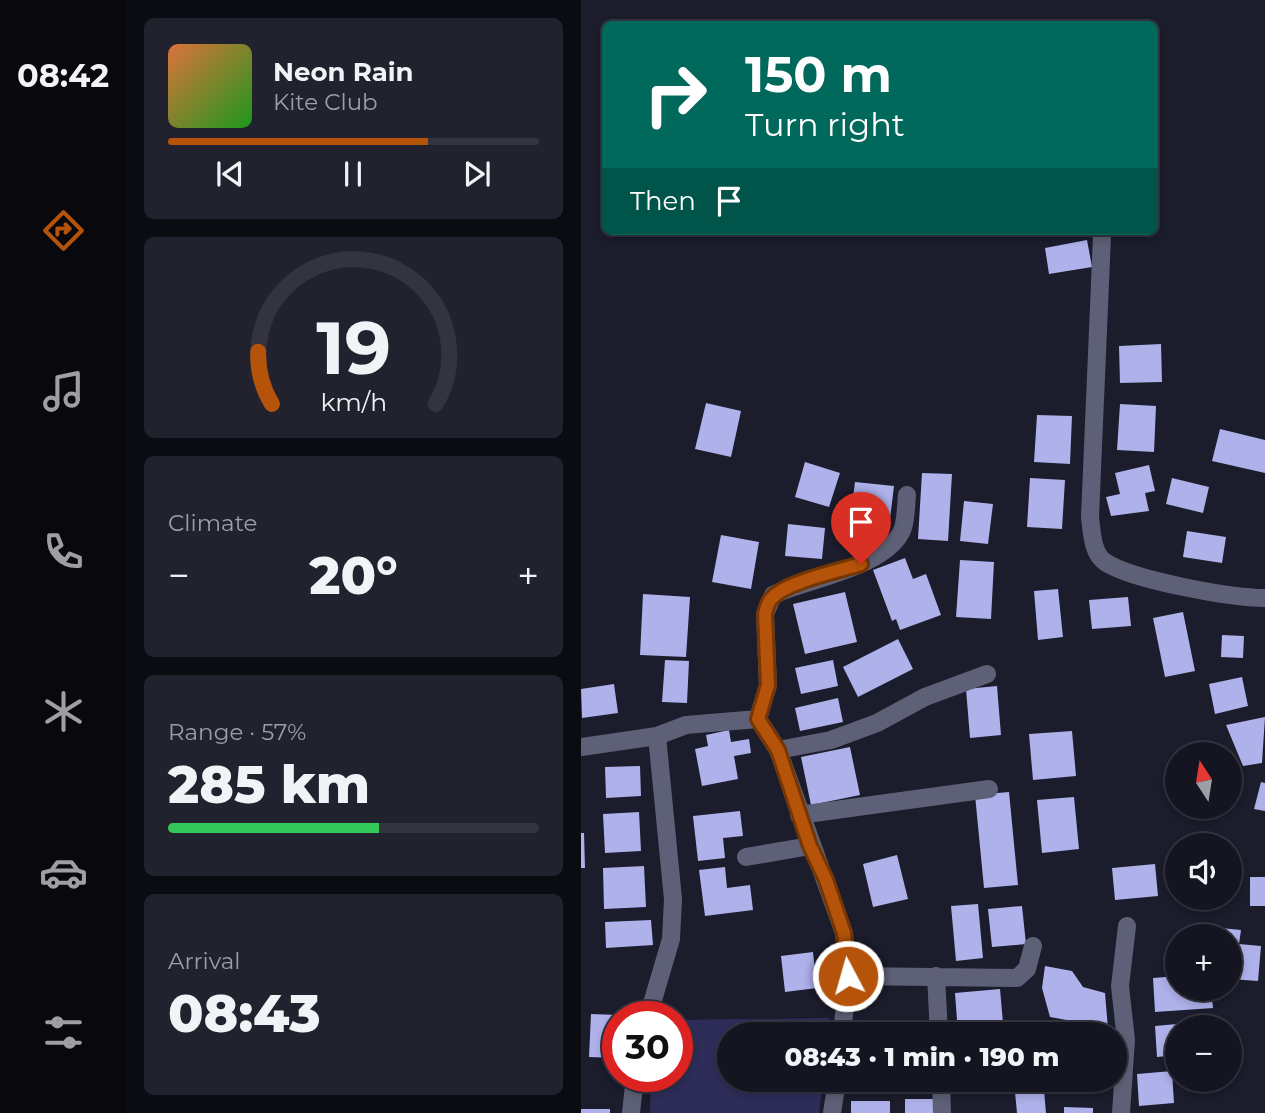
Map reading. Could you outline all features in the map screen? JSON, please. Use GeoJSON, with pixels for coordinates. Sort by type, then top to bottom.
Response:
{"type":"FeatureCollection","features":[{"type":"Feature","properties":{"kind":"street"},"geometry":{"type":"LineString","coordinates":[[1102,236],[1090,517],[1093,543],[1104,562],[1124,570],[1206,592],[1265,598]]}},
{"type":"Feature","properties":{"kind":"street"},"geometry":{"type":"LineString","coordinates":[[843,1022],[848,976],[844,933],[826,880],[810,846],[778,750],[758,719],[768,685],[765,614],[773,596],[786,589],[861,564],[885,550],[902,530],[907,495]]}},
{"type":"Feature","properties":{"kind":"street"},"geometry":{"type":"LineString","coordinates":[[778,750],[831,740],[877,723],[925,697],[987,674]]}},
{"type":"Feature","properties":{"kind":"street"},"geometry":{"type":"LineString","coordinates":[[581,747],[657,736],[685,725],[758,719]]}},
{"type":"Feature","properties":{"kind":"street"},"geometry":{"type":"LineString","coordinates":[[654,1001],[661,983],[670,939],[673,899],[657,736]]}},
{"type":"Feature","properties":{"kind":"street"},"geometry":{"type":"LineString","coordinates":[[799,815],[989,789]]}},
{"type":"Feature","properties":{"kind":"street"},"geometry":{"type":"LineString","coordinates":[[746,857],[810,846]]}},
{"type":"Feature","properties":{"kind":"street"},"geometry":{"type":"LineString","coordinates":[[1121,1113],[1126,1040],[1120,986],[1127,926]]}},
{"type":"Feature","properties":{"kind":"street"},"geometry":{"type":"LineString","coordinates":[[848,976],[1017,978],[1027,969],[1033,946]]}},
{"type":"Feature","properties":{"kind":"street"},"geometry":{"type":"LineString","coordinates":[[936,976],[938,1022]]}},
{"type":"Feature","properties":{"kind":"street"},"geometry":{"type":"LineString","coordinates":[[631,1113],[633,1092]]}},
{"type":"Feature","properties":{"kind":"street"},"geometry":{"type":"LineString","coordinates":[[832,1113],[835,1092]]}},
{"type":"Feature","properties":{"kind":"street"},"geometry":{"type":"LineString","coordinates":[[941,1092],[942,1113]]}},
{"type":"Feature","properties":{"kind":"shaded area"},"geometry":{"type":"Polygon","coordinates":[[[829,1018],[829,1022],[717,1022],[717,1092],[822,1092],[819,1113],[650,1113],[651,1092],[693,1092],[693,1020],[829,1018]]]}},
{"type":"Feature","properties":{"kind":"building"},"geometry":{"type":"Polygon","coordinates":[[[1087,240],[1092,267],[1049,274],[1045,248],[1087,240]]]}},
{"type":"Feature","properties":{"kind":"building"},"geometry":{"type":"Polygon","coordinates":[[[1161,344],[1162,382],[1120,383],[1119,346],[1161,344]]]}},
{"type":"Feature","properties":{"kind":"building"},"geometry":{"type":"Polygon","coordinates":[[[706,403],[741,411],[731,457],[695,449],[706,403]]]}},
{"type":"Feature","properties":{"kind":"building"},"geometry":{"type":"Polygon","coordinates":[[[1120,404],[1156,406],[1154,452],[1117,450],[1120,404]]]}},
{"type":"Feature","properties":{"kind":"building"},"geometry":{"type":"Polygon","coordinates":[[[1037,415],[1072,416],[1070,464],[1034,462],[1037,415]]]}},
{"type":"Feature","properties":{"kind":"building"},"geometry":{"type":"Polygon","coordinates":[[[1220,429],[1265,440],[1265,473],[1212,461],[1220,429]]]}},
{"type":"Feature","properties":{"kind":"building"},"geometry":{"type":"Polygon","coordinates":[[[805,462],[840,473],[829,507],[795,497],[805,462]]]}},
{"type":"Feature","properties":{"kind":"building"},"geometry":{"type":"Polygon","coordinates":[[[1149,465],[1155,491],[1145,493],[1149,511],[1111,516],[1106,497],[1120,494],[1115,473],[1149,465]]]}},
{"type":"Feature","properties":{"kind":"building"},"geometry":{"type":"Polygon","coordinates":[[[922,473],[952,474],[948,541],[918,539],[922,473]]]}},
{"type":"Feature","properties":{"kind":"building"},"geometry":{"type":"Polygon","coordinates":[[[1030,478],[1065,480],[1062,529],[1027,527],[1030,478]]]}},
{"type":"Feature","properties":{"kind":"building"},"geometry":{"type":"Polygon","coordinates":[[[1172,478],[1209,487],[1203,513],[1166,504],[1172,478]]]}},
{"type":"Feature","properties":{"kind":"building"},"geometry":{"type":"Polygon","coordinates":[[[855,482],[894,486],[890,519],[851,514],[855,482]]]}},
{"type":"Feature","properties":{"kind":"building"},"geometry":{"type":"Polygon","coordinates":[[[964,501],[993,504],[988,544],[960,541],[964,501]]]}},
{"type":"Feature","properties":{"kind":"building"},"geometry":{"type":"Polygon","coordinates":[[[788,524],[825,528],[822,559],[785,556],[788,524]]]}},
{"type":"Feature","properties":{"kind":"building"},"geometry":{"type":"Polygon","coordinates":[[[1187,531],[1226,537],[1222,563],[1183,557],[1187,531]]]}},
{"type":"Feature","properties":{"kind":"building"},"geometry":{"type":"Polygon","coordinates":[[[721,535],[759,542],[751,589],[712,582],[721,535]]]}},
{"type":"Feature","properties":{"kind":"building"},"geometry":{"type":"Polygon","coordinates":[[[905,558],[913,579],[926,574],[941,615],[900,630],[896,619],[892,621],[873,570],[905,558]]]}},
{"type":"Feature","properties":{"kind":"building"},"geometry":{"type":"Polygon","coordinates":[[[960,560],[994,562],[991,619],[956,617],[960,560]]]}},
{"type":"Feature","properties":{"kind":"building"},"geometry":{"type":"Polygon","coordinates":[[[1058,589],[1063,637],[1038,640],[1034,591],[1058,589]]]}},
{"type":"Feature","properties":{"kind":"building"},"geometry":{"type":"Polygon","coordinates":[[[845,592],[857,642],[805,654],[793,604],[845,592]]]}},
{"type":"Feature","properties":{"kind":"building"},"geometry":{"type":"Polygon","coordinates":[[[643,594],[690,597],[686,657],[640,655],[643,594]]]}},
{"type":"Feature","properties":{"kind":"building"},"geometry":{"type":"Polygon","coordinates":[[[1128,597],[1131,626],[1092,629],[1089,600],[1128,597]]]}},
{"type":"Feature","properties":{"kind":"building"},"geometry":{"type":"Polygon","coordinates":[[[1183,612],[1195,671],[1165,677],[1153,618],[1183,612]]]}},
{"type":"Feature","properties":{"kind":"building"},"geometry":{"type":"Polygon","coordinates":[[[1222,635],[1244,636],[1243,658],[1221,657],[1222,635]]]}},
{"type":"Feature","properties":{"kind":"building"},"geometry":{"type":"Polygon","coordinates":[[[898,639],[913,669],[858,697],[843,667],[898,639]]]}},
{"type":"Feature","properties":{"kind":"building"},"geometry":{"type":"Polygon","coordinates":[[[665,660],[689,661],[687,703],[662,702],[665,660]]]}},
{"type":"Feature","properties":{"kind":"building"},"geometry":{"type":"Polygon","coordinates":[[[833,660],[838,686],[801,694],[795,668],[833,660]]]}},
{"type":"Feature","properties":{"kind":"building"},"geometry":{"type":"Polygon","coordinates":[[[1242,677],[1248,706],[1215,714],[1209,684],[1242,677]]]}},
{"type":"Feature","properties":{"kind":"building"},"geometry":{"type":"Polygon","coordinates":[[[614,684],[618,713],[582,718],[581,689],[614,684]]]}},
{"type":"Feature","properties":{"kind":"building"},"geometry":{"type":"Polygon","coordinates":[[[997,686],[1001,735],[970,738],[966,689],[997,686]]]}},
{"type":"Feature","properties":{"kind":"building"},"geometry":{"type":"Polygon","coordinates":[[[838,698],[843,722],[800,731],[795,708],[838,698]]]}},
{"type":"Feature","properties":{"kind":"building"},"geometry":{"type":"Polygon","coordinates":[[[1265,717],[1262,763],[1243,766],[1243,742],[1233,742],[1226,725],[1265,717]]]}},
{"type":"Feature","properties":{"kind":"building"},"geometry":{"type":"Polygon","coordinates":[[[729,730],[731,742],[749,739],[751,753],[734,756],[738,779],[702,786],[695,749],[708,746],[706,735],[729,730]]]}},
{"type":"Feature","properties":{"kind":"building"},"geometry":{"type":"Polygon","coordinates":[[[1072,731],[1076,776],[1033,780],[1029,734],[1072,731]]]}},
{"type":"Feature","properties":{"kind":"building"},"geometry":{"type":"Polygon","coordinates":[[[850,747],[860,795],[811,805],[801,757],[850,747]]]}},
{"type":"Feature","properties":{"kind":"building"},"geometry":{"type":"Polygon","coordinates":[[[640,766],[641,796],[606,798],[605,767],[640,766]]]}},
{"type":"Feature","properties":{"kind":"building"},"geometry":{"type":"Polygon","coordinates":[[[1261,782],[1265,783],[1265,811],[1254,809],[1261,782]]]}},
{"type":"Feature","properties":{"kind":"building"},"geometry":{"type":"Polygon","coordinates":[[[1009,792],[1018,885],[984,888],[975,795],[1009,792]]]}},
{"type":"Feature","properties":{"kind":"building"},"geometry":{"type":"Polygon","coordinates":[[[1074,797],[1079,849],[1042,853],[1037,800],[1074,797]]]}},
{"type":"Feature","properties":{"kind":"building"},"geometry":{"type":"Polygon","coordinates":[[[740,811],[743,836],[723,838],[725,858],[698,861],[693,816],[740,811]]]}},
{"type":"Feature","properties":{"kind":"building"},"geometry":{"type":"Polygon","coordinates":[[[639,812],[641,851],[605,853],[603,814],[639,812]]]}},
{"type":"Feature","properties":{"kind":"building"},"geometry":{"type":"Polygon","coordinates":[[[581,833],[584,833],[585,868],[581,868],[581,833]]]}},
{"type":"Feature","properties":{"kind":"building"},"geometry":{"type":"Polygon","coordinates":[[[897,855],[908,899],[873,907],[863,864],[897,855]]]}},
{"type":"Feature","properties":{"kind":"building"},"geometry":{"type":"Polygon","coordinates":[[[1155,864],[1158,896],[1115,900],[1112,868],[1155,864]]]}},
{"type":"Feature","properties":{"kind":"building"},"geometry":{"type":"Polygon","coordinates":[[[644,866],[646,907],[604,909],[603,868],[644,866]]]}},
{"type":"Feature","properties":{"kind":"building"},"geometry":{"type":"Polygon","coordinates":[[[725,867],[727,888],[750,885],[753,910],[705,916],[699,870],[725,867]]]}},
{"type":"Feature","properties":{"kind":"building"},"geometry":{"type":"Polygon","coordinates":[[[1250,877],[1265,877],[1265,906],[1250,906],[1250,877]]]}},
{"type":"Feature","properties":{"kind":"building"},"geometry":{"type":"Polygon","coordinates":[[[978,904],[983,958],[956,961],[951,906],[978,904]]]}},
{"type":"Feature","properties":{"kind":"building"},"geometry":{"type":"Polygon","coordinates":[[[1022,906],[1026,944],[992,947],[988,909],[1022,906]]]}},
{"type":"Feature","properties":{"kind":"building"},"geometry":{"type":"Polygon","coordinates":[[[651,920],[653,945],[606,948],[605,922],[651,920]]]}},
{"type":"Feature","properties":{"kind":"building"},"geometry":{"type":"Polygon","coordinates":[[[1242,944],[1261,946],[1258,981],[1242,980],[1242,944]]]}},
{"type":"Feature","properties":{"kind":"building"},"geometry":{"type":"Polygon","coordinates":[[[813,952],[817,988],[785,992],[781,956],[813,952]]]}},
{"type":"Feature","properties":{"kind":"building"},"geometry":{"type":"Polygon","coordinates":[[[1045,966],[1072,971],[1083,987],[1105,993],[1107,1022],[1072,1022],[1050,1017],[1042,988],[1045,966]]]}},
{"type":"Feature","properties":{"kind":"building"},"geometry":{"type":"Polygon","coordinates":[[[1165,977],[1165,1001],[1212,1001],[1213,1008],[1155,1012],[1153,978],[1165,977]]]}},
{"type":"Feature","properties":{"kind":"building"},"geometry":{"type":"Polygon","coordinates":[[[1000,989],[1003,1022],[957,1022],[955,993],[1000,989]]]}},
{"type":"Feature","properties":{"kind":"building"},"geometry":{"type":"Polygon","coordinates":[[[591,1014],[602,1014],[602,1057],[589,1057],[591,1014]]]}},
{"type":"Feature","properties":{"kind":"building"},"geometry":{"type":"Polygon","coordinates":[[[1165,1025],[1165,1056],[1157,1057],[1155,1026],[1165,1025]]]}},
{"type":"Feature","properties":{"kind":"building"},"geometry":{"type":"Polygon","coordinates":[[[1165,1072],[1165,1092],[1173,1092],[1174,1103],[1139,1106],[1137,1074],[1165,1072]]]}},
{"type":"Feature","properties":{"kind":"building"},"geometry":{"type":"Polygon","coordinates":[[[1015,1092],[1044,1092],[1046,1113],[1017,1113],[1015,1092]]]}},
{"type":"Feature","properties":{"kind":"building"},"geometry":{"type":"Polygon","coordinates":[[[905,1099],[933,1099],[933,1113],[905,1113],[905,1099]]]}},
{"type":"Feature","properties":{"kind":"building"},"geometry":{"type":"Polygon","coordinates":[[[851,1101],[890,1101],[890,1113],[851,1113],[851,1101]]]}},
{"type":"Feature","properties":{"kind":"building"},"geometry":{"type":"Polygon","coordinates":[[[1064,1107],[1093,1108],[1093,1113],[1064,1113],[1064,1107]]]}},
{"type":"Feature","properties":{"kind":"building"},"geometry":{"type":"Polygon","coordinates":[[[581,1109],[610,1109],[610,1113],[581,1113],[581,1109]]]}},
{"type":"Feature","properties":{"kind":"route"},"geometry":{"type":"LineString","coordinates":[[848,976],[844,933],[826,880],[810,846],[778,750],[758,719],[768,685],[765,614],[768,603],[773,596],[786,589],[861,564]]}}]}
